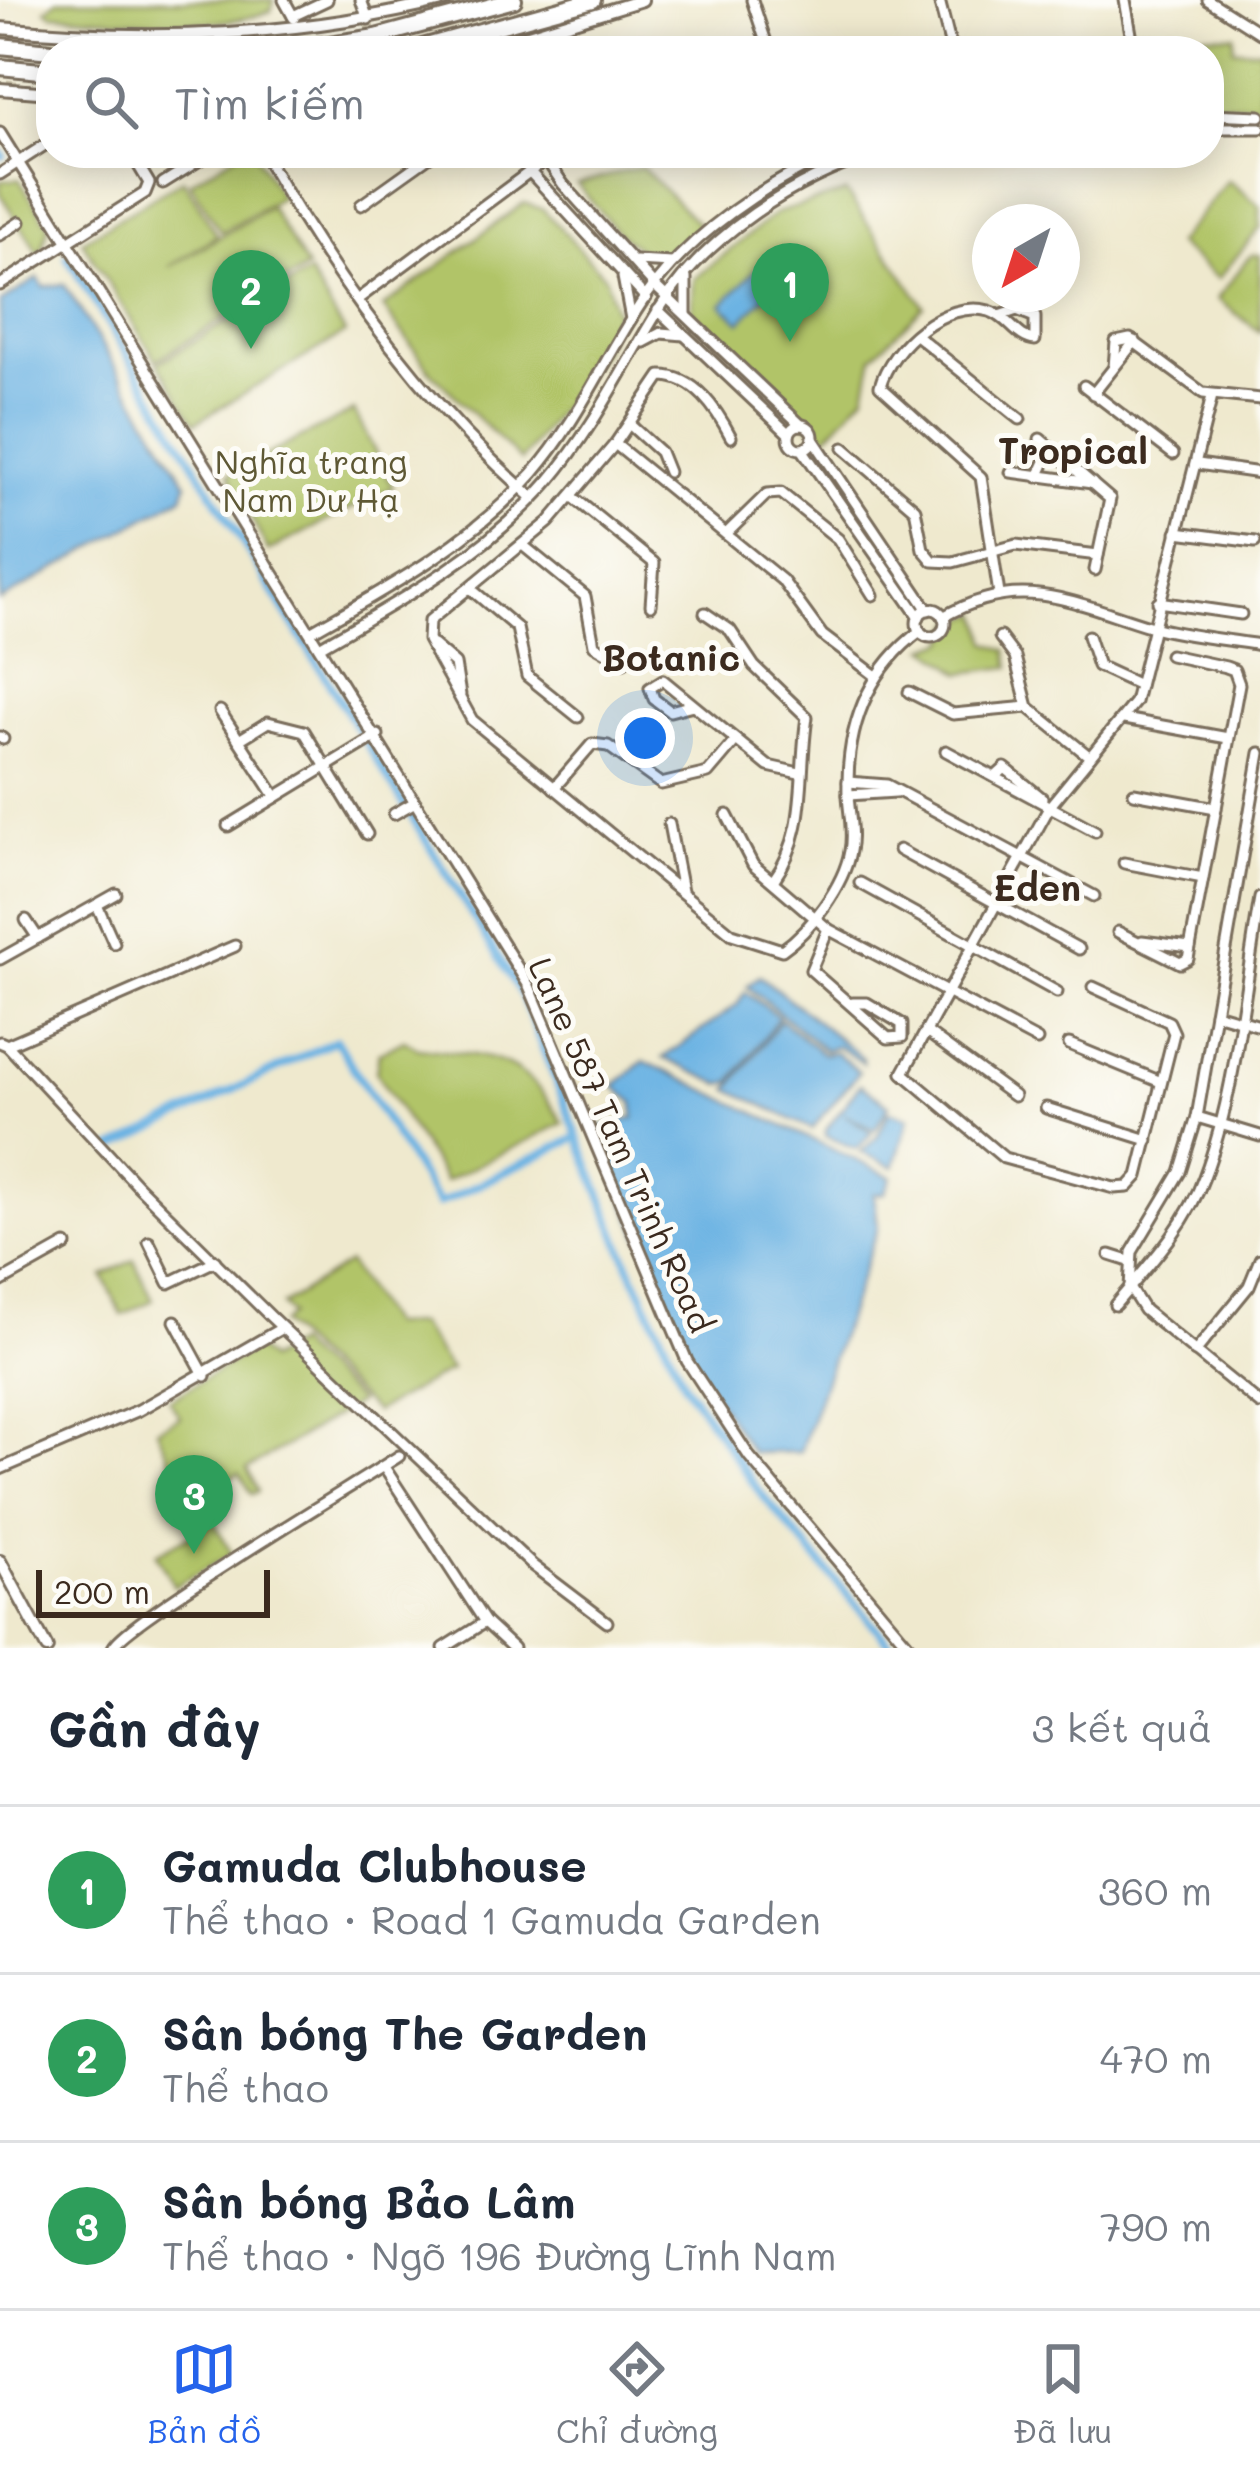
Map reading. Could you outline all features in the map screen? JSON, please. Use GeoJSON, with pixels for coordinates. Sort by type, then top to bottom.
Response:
{"type":"FeatureCollection","features":[{"type":"Feature","properties":{"kind":"highway"},"geometry":{"type":"LineString","coordinates":[[383,36],[514,0]]}},
{"type":"Feature","properties":{"kind":"highway"},"geometry":{"type":"LineString","coordinates":[[462,36],[592,0]]}},
{"type":"Feature","properties":{"kind":"highway"},"geometry":{"type":"LineString","coordinates":[[0,46],[36,50]]}},
{"type":"Feature","properties":{"kind":"highway"},"geometry":{"type":"LineString","coordinates":[[0,67],[36,71]]}},
{"type":"Feature","properties":{"kind":"main road"},"geometry":{"type":"LineString","coordinates":[[175,36],[368,19],[447,0]]}},
{"type":"Feature","properties":{"kind":"main road"},"geometry":{"type":"LineString","coordinates":[[524,36],[642,0]]}},
{"type":"Feature","properties":{"kind":"main road"},"geometry":{"type":"LineString","coordinates":[[0,28],[125,36]]}},
{"type":"Feature","properties":{"kind":"main road"},"geometry":{"type":"LineString","coordinates":[[0,88],[36,92]]}},
{"type":"Feature","properties":{"kind":"main road"},"geometry":{"type":"LineString","coordinates":[[0,1561],[47,1648]]}},
{"type":"Feature","properties":{"kind":"street"},"geometry":{"type":"LineString","coordinates":[[284,0],[295,23],[327,0]]}},
{"type":"Feature","properties":{"kind":"street"},"geometry":{"type":"LineString","coordinates":[[361,0],[368,19]]}},
{"type":"Feature","properties":{"kind":"street"},"geometry":{"type":"LineString","coordinates":[[939,0],[948,36]]}},
{"type":"Feature","properties":{"kind":"street"},"geometry":{"type":"LineString","coordinates":[[1125,0],[1131,36]]}},
{"type":"Feature","properties":{"kind":"street"},"geometry":{"type":"LineString","coordinates":[[1208,0],[1260,33]]}},
{"type":"Feature","properties":{"kind":"street"},"geometry":{"type":"LineString","coordinates":[[756,1],[765,36]]}},
{"type":"Feature","properties":{"kind":"street"},"geometry":{"type":"LineString","coordinates":[[1224,115],[1260,116]]}},
{"type":"Feature","properties":{"kind":"street"},"geometry":{"type":"LineString","coordinates":[[1224,128],[1260,128]]}},
{"type":"Feature","properties":{"kind":"street","name":"Lane 587 Tam Trinh Road"},"geometry":{"type":"LineString","coordinates":[[0,133],[315,640],[405,808],[529,986],[687,1361],[749,1456],[911,1648]]}},
{"type":"Feature","properties":{"kind":"street"},"geometry":{"type":"LineString","coordinates":[[0,174],[36,150]]}},
{"type":"Feature","properties":{"kind":"street"},"geometry":{"type":"LineString","coordinates":[[0,285],[145,193],[149,184],[139,168]]}},
{"type":"Feature","properties":{"kind":"street"},"geometry":{"type":"LineString","coordinates":[[163,183],[187,168]]}},
{"type":"Feature","properties":{"kind":"street"},"geometry":{"type":"LineString","coordinates":[[272,168],[311,237],[435,401],[533,498]]}},
{"type":"Feature","properties":{"kind":"street"},"geometry":{"type":"LineString","coordinates":[[361,206],[413,168]]}},
{"type":"Feature","properties":{"kind":"street"},"geometry":{"type":"LineString","coordinates":[[529,168],[645,297],[789,434],[791,445],[802,449],[923,613],[943,617],[999,594],[1063,596],[1151,627],[1260,645]]}},
{"type":"Feature","properties":{"kind":"street"},"geometry":{"type":"LineString","coordinates":[[358,298],[533,168]]}},
{"type":"Feature","properties":{"kind":"street"},"geometry":{"type":"LineString","coordinates":[[553,168],[654,285],[801,425],[810,428],[923,613],[920,631],[876,676],[856,718],[848,782],[850,853],[814,915],[788,947],[772,950],[744,941],[479,727],[428,640],[429,621],[525,547],[573,497],[629,424],[651,385],[667,375],[712,405],[730,437]]}},
{"type":"Feature","properties":{"kind":"street"},"geometry":{"type":"LineString","coordinates":[[315,640],[326,623],[435,559],[520,487],[596,386],[654,285],[796,168]]}},
{"type":"Feature","properties":{"kind":"street"},"geometry":{"type":"LineString","coordinates":[[812,168],[815,177]]}},
{"type":"Feature","properties":{"kind":"street"},"geometry":{"type":"LineString","coordinates":[[315,640],[335,638],[469,556],[533,498],[591,426],[658,310],[687,275],[741,227],[815,177],[839,168]]}},
{"type":"Feature","properties":{"kind":"street"},"geometry":{"type":"LineString","coordinates":[[0,235],[20,222]]}},
{"type":"Feature","properties":{"kind":"street"},"geometry":{"type":"LineString","coordinates":[[632,260],[656,266],[677,262]]}},
{"type":"Feature","properties":{"kind":"street"},"geometry":{"type":"LineString","coordinates":[[621,272],[631,299],[631,322]]}},
{"type":"Feature","properties":{"kind":"street"},"geometry":{"type":"LineString","coordinates":[[687,275],[682,298],[688,319]]}},
{"type":"Feature","properties":{"kind":"street"},"geometry":{"type":"LineString","coordinates":[[999,316],[975,310],[945,316],[916,335],[880,386],[980,477],[999,594]]}},
{"type":"Feature","properties":{"kind":"street"},"geometry":{"type":"LineString","coordinates":[[639,345],[661,333],[685,335]]}},
{"type":"Feature","properties":{"kind":"street"},"geometry":{"type":"LineString","coordinates":[[916,335],[1020,419]]}},
{"type":"Feature","properties":{"kind":"street"},"geometry":{"type":"LineString","coordinates":[[1173,454],[1088,390],[1114,367],[1116,342],[1135,341],[1212,396],[1260,399]]}},
{"type":"Feature","properties":{"kind":"street"},"geometry":{"type":"LineString","coordinates":[[1093,986],[1168,1022],[1174,1034],[1135,1182],[1121,1189],[1004,1158],[906,1078],[904,1062],[928,1033],[1050,806],[1124,719],[1139,685],[1212,396]]}},
{"type":"Feature","properties":{"kind":"street"},"geometry":{"type":"LineString","coordinates":[[629,424],[661,452],[668,472]]}},
{"type":"Feature","properties":{"kind":"street"},"geometry":{"type":"LineString","coordinates":[[789,434],[801,425]]}},
{"type":"Feature","properties":{"kind":"street"},"geometry":{"type":"LineString","coordinates":[[802,449],[813,439]]}},
{"type":"Feature","properties":{"kind":"street"},"geometry":{"type":"LineString","coordinates":[[1040,440],[1111,505],[1095,570]]}},
{"type":"Feature","properties":{"kind":"street"},"geometry":{"type":"LineString","coordinates":[[615,444],[782,580],[823,635],[876,676]]}},
{"type":"Feature","properties":{"kind":"street"},"geometry":{"type":"LineString","coordinates":[[844,448],[915,509],[923,549],[933,561],[953,562],[990,550],[1036,545],[1098,555]]}},
{"type":"Feature","properties":{"kind":"street"},"geometry":{"type":"LineString","coordinates":[[1038,477],[1040,462],[1051,449]]}},
{"type":"Feature","properties":{"kind":"street"},"geometry":{"type":"LineString","coordinates":[[1198,464],[1260,472]]}},
{"type":"Feature","properties":{"kind":"street"},"geometry":{"type":"LineString","coordinates":[[1011,472],[1092,483]]}},
{"type":"Feature","properties":{"kind":"street"},"geometry":{"type":"LineString","coordinates":[[726,534],[759,499],[781,493],[838,539],[873,595]]}},
{"type":"Feature","properties":{"kind":"street"},"geometry":{"type":"LineString","coordinates":[[842,503],[854,494]]}},
{"type":"Feature","properties":{"kind":"street"},"geometry":{"type":"LineString","coordinates":[[573,497],[655,563],[651,604]]}},
{"type":"Feature","properties":{"kind":"street"},"geometry":{"type":"LineString","coordinates":[[1177,532],[1255,542]]}},
{"type":"Feature","properties":{"kind":"street"},"geometry":{"type":"LineString","coordinates":[[525,547],[585,596],[594,645],[624,662]]}},
{"type":"Feature","properties":{"kind":"street"},"geometry":{"type":"LineString","coordinates":[[472,590],[517,628],[526,676],[578,717]]}},
{"type":"Feature","properties":{"kind":"street"},"geometry":{"type":"LineString","coordinates":[[1157,602],[1240,614]]}},
{"type":"Feature","properties":{"kind":"street"},"geometry":{"type":"LineString","coordinates":[[705,613],[730,630],[754,667],[805,712],[799,833],[773,881]]}},
{"type":"Feature","properties":{"kind":"street"},"geometry":{"type":"LineString","coordinates":[[920,631],[938,635],[943,617]]}},
{"type":"Feature","properties":{"kind":"street"},"geometry":{"type":"LineString","coordinates":[[326,623],[335,638]]}},
{"type":"Feature","properties":{"kind":"street"},"geometry":{"type":"LineString","coordinates":[[1088,636],[1098,667],[1139,685]]}},
{"type":"Feature","properties":{"kind":"street"},"geometry":{"type":"LineString","coordinates":[[1000,637],[1015,656],[1028,707],[1090,757]]}},
{"type":"Feature","properties":{"kind":"street"},"geometry":{"type":"LineString","coordinates":[[1118,932],[1182,963],[1190,947],[1239,684],[1234,670],[1169,655]]}},
{"type":"Feature","properties":{"kind":"street"},"geometry":{"type":"LineString","coordinates":[[909,692],[953,714],[1028,707]]}},
{"type":"Feature","properties":{"kind":"street"},"geometry":{"type":"LineString","coordinates":[[692,705],[776,770],[799,773]]}},
{"type":"Feature","properties":{"kind":"street"},"geometry":{"type":"LineString","coordinates":[[220,711],[275,797]]}},
{"type":"Feature","properties":{"kind":"street"},"geometry":{"type":"LineString","coordinates":[[1124,719],[1228,738]]}},
{"type":"Feature","properties":{"kind":"street"},"geometry":{"type":"LineString","coordinates":[[239,740],[268,722],[304,730],[367,834]]}},
{"type":"Feature","properties":{"kind":"street"},"geometry":{"type":"LineString","coordinates":[[228,826],[370,740]]}},
{"type":"Feature","properties":{"kind":"street"},"geometry":{"type":"LineString","coordinates":[[554,788],[592,744],[608,746],[661,784],[708,772],[736,740]]}},
{"type":"Feature","properties":{"kind":"street"},"geometry":{"type":"LineString","coordinates":[[946,751],[1095,831]]}},
{"type":"Feature","properties":{"kind":"street"},"geometry":{"type":"LineString","coordinates":[[1260,753],[1197,1117],[1180,1172],[1130,1261],[1130,1288],[1144,1310],[1260,1404]]}},
{"type":"Feature","properties":{"kind":"street"},"geometry":{"type":"LineString","coordinates":[[848,782],[875,783],[896,792],[1094,896]]}},
{"type":"Feature","properties":{"kind":"street"},"geometry":{"type":"LineString","coordinates":[[848,796],[896,792]]}},
{"type":"Feature","properties":{"kind":"street"},"geometry":{"type":"LineString","coordinates":[[1134,793],[1216,808]]}},
{"type":"Feature","properties":{"kind":"street"},"geometry":{"type":"LineString","coordinates":[[727,815],[746,858],[828,929],[1037,1040]]}},
{"type":"Feature","properties":{"kind":"street"},"geometry":{"type":"LineString","coordinates":[[669,824],[682,891]]}},
{"type":"Feature","properties":{"kind":"street"},"geometry":{"type":"LineString","coordinates":[[899,850],[1079,949]]}},
{"type":"Feature","properties":{"kind":"street"},"geometry":{"type":"LineString","coordinates":[[1124,862],[1203,878]]}},
{"type":"Feature","properties":{"kind":"street"},"geometry":{"type":"LineString","coordinates":[[860,883],[1058,992]]}},
{"type":"Feature","properties":{"kind":"street"},"geometry":{"type":"LineString","coordinates":[[0,959],[116,895]]}},
{"type":"Feature","properties":{"kind":"street"},"geometry":{"type":"LineString","coordinates":[[1115,1305],[1184,1216],[1204,1179],[1220,1123],[1260,898]]}},
{"type":"Feature","properties":{"kind":"street"},"geometry":{"type":"LineString","coordinates":[[97,905],[114,943]]}},
{"type":"Feature","properties":{"kind":"street"},"geometry":{"type":"LineString","coordinates":[[26,920],[38,938]]}},
{"type":"Feature","properties":{"kind":"street"},"geometry":{"type":"LineString","coordinates":[[828,929],[811,970],[888,1037],[902,1037],[902,1024],[867,1003],[853,1003]]}},
{"type":"Feature","properties":{"kind":"street"},"geometry":{"type":"LineString","coordinates":[[1142,941],[1190,947]]}},
{"type":"Feature","properties":{"kind":"street"},"geometry":{"type":"LineString","coordinates":[[235,946],[4,1043],[282,1328],[532,1565],[608,1622]]}},
{"type":"Feature","properties":{"kind":"street"},"geometry":{"type":"LineString","coordinates":[[1215,1013],[1260,1026]]}},
{"type":"Feature","properties":{"kind":"street"},"geometry":{"type":"LineString","coordinates":[[928,1033],[1014,1096]]}},
{"type":"Feature","properties":{"kind":"street"},"geometry":{"type":"LineString","coordinates":[[1069,1044],[1160,1082]]}},
{"type":"Feature","properties":{"kind":"street"},"geometry":{"type":"LineString","coordinates":[[1046,1108],[1148,1140]]}},
{"type":"Feature","properties":{"kind":"street"},"geometry":{"type":"LineString","coordinates":[[1197,1117],[1260,1136]]}},
{"type":"Feature","properties":{"kind":"street"},"geometry":{"type":"LineString","coordinates":[[149,1242],[170,1283],[214,1261]]}},
{"type":"Feature","properties":{"kind":"street"},"geometry":{"type":"LineString","coordinates":[[0,1282],[66,1246]]}},
{"type":"Feature","properties":{"kind":"street"},"geometry":{"type":"LineString","coordinates":[[1110,1255],[1130,1261]]}},
{"type":"Feature","properties":{"kind":"street"},"geometry":{"type":"LineString","coordinates":[[1196,1352],[1249,1286],[1260,1259]]}},
{"type":"Feature","properties":{"kind":"street"},"geometry":{"type":"LineString","coordinates":[[1249,1286],[1260,1295]]}},
{"type":"Feature","properties":{"kind":"street"},"geometry":{"type":"LineString","coordinates":[[175,1321],[205,1376]]}},
{"type":"Feature","properties":{"kind":"street"},"geometry":{"type":"LineString","coordinates":[[0,1469],[82,1438],[205,1376],[282,1328]]}},
{"type":"Feature","properties":{"kind":"street"},"geometry":{"type":"LineString","coordinates":[[112,1647],[168,1604],[399,1456]]}},
{"type":"Feature","properties":{"kind":"street"},"geometry":{"type":"LineString","coordinates":[[384,1467],[485,1622],[513,1648]]}},
{"type":"Feature","properties":{"kind":"street"},"geometry":{"type":"LineString","coordinates":[[444,1648],[485,1622]]}},
{"type":"Feature","properties":{"kind":"green space"},"geometry":{"type":"Polygon","coordinates":[[[57,0],[274,1],[271,11],[247,18],[192,23],[51,14],[46,10],[57,0]]]}},
{"type":"Feature","properties":{"kind":"green space"},"geometry":{"type":"Polygon","coordinates":[[[1234,35],[1234,49],[1260,49],[1260,104],[1224,103],[1224,36],[1177,36],[1234,35]]]}},
{"type":"Feature","properties":{"kind":"green space"},"geometry":{"type":"Polygon","coordinates":[[[213,168],[263,168],[281,197],[221,232],[190,182],[213,168]]]}},
{"type":"Feature","properties":{"kind":"green space"},"geometry":{"type":"Polygon","coordinates":[[[643,168],[700,226],[672,252],[646,252],[619,233],[577,184],[643,168]]]}},
{"type":"Feature","properties":{"kind":"green space"},"geometry":{"type":"Polygon","coordinates":[[[19,179],[49,226],[40,255],[0,194],[0,181],[19,179]]]}},
{"type":"Feature","properties":{"kind":"green space"},"geometry":{"type":"Polygon","coordinates":[[[183,179],[217,235],[169,267],[270,207],[307,268],[156,360],[82,241],[183,179]]]}},
{"type":"Feature","properties":{"kind":"green space"},"geometry":{"type":"Polygon","coordinates":[[[1228,180],[1260,206],[1260,228],[1218,279],[1176,244],[1228,180]]]}},
{"type":"Feature","properties":{"kind":"green space"},"geometry":{"type":"Polygon","coordinates":[[[846,192],[924,306],[873,356],[865,394],[824,439],[692,312],[694,279],[776,213],[846,192]]]}},
{"type":"Feature","properties":{"kind":"green space"},"geometry":{"type":"Polygon","coordinates":[[[524,203],[543,209],[606,278],[616,314],[603,350],[521,461],[432,373],[383,307],[524,203]]]}},
{"type":"Feature","properties":{"kind":"green space"},"geometry":{"type":"Polygon","coordinates":[[[1251,255],[1260,255],[1260,332],[1217,299],[1251,255]]]}},
{"type":"Feature","properties":{"kind":"green space"},"geometry":{"type":"Polygon","coordinates":[[[309,273],[345,333],[195,423],[158,363],[309,273]]]}},
{"type":"Feature","properties":{"kind":"green space","name":"Nghĩa trang Nam Dư Hạ"},"geometry":{"type":"Polygon","coordinates":[[[354,411],[393,487],[268,551],[229,474],[354,411]]]}},
{"type":"Feature","properties":{"kind":"green space"},"geometry":{"type":"Polygon","coordinates":[[[980,613],[988,643],[1007,650],[1010,667],[962,673],[927,648],[947,641],[954,623],[980,613]]]}},
{"type":"Feature","properties":{"kind":"green space"},"geometry":{"type":"Polygon","coordinates":[[[404,1040],[418,1048],[504,1063],[533,1083],[563,1123],[445,1181],[376,1072],[379,1053],[404,1040]]]}},
{"type":"Feature","properties":{"kind":"green space"},"geometry":{"type":"Polygon","coordinates":[[[134,1260],[153,1300],[122,1315],[103,1276],[134,1260]]]}},
{"type":"Feature","properties":{"kind":"green space"},"geometry":{"type":"Polygon","coordinates":[[[348,1263],[389,1325],[418,1324],[450,1370],[375,1412],[281,1324],[290,1315],[282,1305],[348,1263]]]}},
{"type":"Feature","properties":{"kind":"green space"},"geometry":{"type":"Polygon","coordinates":[[[295,1344],[359,1402],[247,1469],[258,1491],[252,1494],[239,1473],[188,1502],[157,1429],[180,1417],[169,1400],[256,1348],[268,1360],[295,1344]]]}},
{"type":"Feature","properties":{"kind":"green space"},"geometry":{"type":"Polygon","coordinates":[[[214,1522],[232,1554],[174,1586],[156,1554],[214,1522]]]}},
{"type":"Feature","properties":{"kind":"water"},"geometry":{"type":"Polygon","coordinates":[[[763,262],[781,279],[741,322],[722,305],[763,262]]]}},
{"type":"Feature","properties":{"kind":"water"},"geometry":{"type":"Polygon","coordinates":[[[38,278],[44,287],[64,284],[187,483],[183,496],[0,601],[0,303],[38,278]]]}},
{"type":"Feature","properties":{"kind":"water"},"geometry":{"type":"Polygon","coordinates":[[[760,976],[863,1058],[863,1063],[837,1046],[825,1050],[747,986],[760,976]]]}},
{"type":"Feature","properties":{"kind":"water"},"geometry":{"type":"Polygon","coordinates":[[[745,992],[779,1017],[731,1082],[721,1084],[663,1058],[737,1005],[745,992]]]}},
{"type":"Feature","properties":{"kind":"water"},"geometry":{"type":"Polygon","coordinates":[[[781,1020],[823,1054],[836,1052],[859,1072],[812,1129],[729,1089],[781,1020]]]}},
{"type":"Feature","properties":{"kind":"water"},"geometry":{"type":"Polygon","coordinates":[[[644,1061],[892,1177],[885,1193],[874,1194],[878,1227],[800,1452],[752,1453],[694,1365],[594,1128],[634,1118],[634,1102],[614,1086],[644,1061]]]}},
{"type":"Feature","properties":{"kind":"water"},"geometry":{"type":"Polygon","coordinates":[[[860,1084],[889,1105],[875,1129],[844,1114],[872,1132],[857,1149],[826,1136],[826,1130],[860,1084]]]}},
{"type":"Feature","properties":{"kind":"water"},"geometry":{"type":"Polygon","coordinates":[[[889,1111],[909,1118],[894,1167],[861,1152],[877,1137],[889,1111]]]}},
{"type":"Feature","properties":{"kind":"waterway"},"geometry":{"type":"LineString","coordinates":[[0,152],[3,156]]}},
{"type":"Feature","properties":{"kind":"waterway"},"geometry":{"type":"LineString","coordinates":[[67,257],[522,996],[628,1263],[685,1385],[758,1490],[893,1648]]}},
{"type":"Feature","properties":{"kind":"waterway"},"geometry":{"type":"LineString","coordinates":[[110,1150],[336,1040],[438,1204],[576,1138]]}},
{"type":"Feature","properties":{"kind":"tunnel"},"geometry":{"type":"LineString","coordinates":[[368,19],[371,36]]}},
{"type":"Feature","properties":{"kind":"tunnel"},"geometry":{"type":"LineString","coordinates":[[11,90],[18,30]]}},
{"type":"Feature","properties":{"kind":"place","name":"Gamuda Clubhouse"},"geometry":{"type":"Point","coordinates":[790,342]}},
{"type":"Feature","properties":{"kind":"place","name":"Sân bóng The Garden"},"geometry":{"type":"Point","coordinates":[251,349]}},
{"type":"Feature","properties":{"kind":"place","name":"Sân bóng Bảo Lâm"},"geometry":{"type":"Point","coordinates":[194,1554]}},
{"type":"Feature","properties":{"kind":"district","name":"Tropical"},"geometry":{"type":"Point","coordinates":[1073,451]}},
{"type":"Feature","properties":{"kind":"district","name":"Botanic"},"geometry":{"type":"Point","coordinates":[671,658]}},
{"type":"Feature","properties":{"kind":"district","name":"Eden"},"geometry":{"type":"Point","coordinates":[1037,888]}}]}
